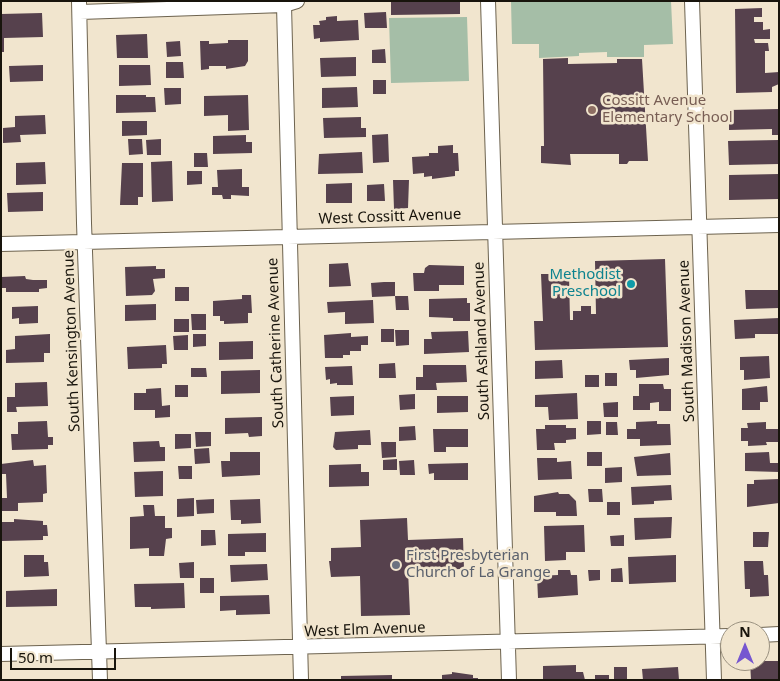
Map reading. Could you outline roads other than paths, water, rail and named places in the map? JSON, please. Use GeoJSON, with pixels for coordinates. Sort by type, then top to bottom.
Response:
{"type":"FeatureCollection","features":[{"type":"Feature","properties":{"kind":"street","name":"South Ashland Avenue"},"geometry":{"type":"LineString","coordinates":[[488,1],[509,680]]}},
{"type":"Feature","properties":{"kind":"street","name":"South Madison Avenue"},"geometry":{"type":"LineString","coordinates":[[692,1],[714,680]]}},
{"type":"Feature","properties":{"kind":"street"},"geometry":{"type":"LineString","coordinates":[[80,7],[291,3]]}},
{"type":"Feature","properties":{"kind":"street","name":"South Catherine Avenue"},"geometry":{"type":"LineString","coordinates":[[291,3],[289,236],[301,680]]}},
{"type":"Feature","properties":{"kind":"street","name":"South Kensington Avenue"},"geometry":{"type":"LineString","coordinates":[[80,7],[85,241],[100,680]]}},
{"type":"Feature","properties":{"kind":"street","name":"West Cossitt Avenue"},"geometry":{"type":"LineString","coordinates":[[1,244],[495,230],[779,225]]}},
{"type":"Feature","properties":{"kind":"street","name":"West Elm Avenue"},"geometry":{"type":"LineString","coordinates":[[1,654],[720,636]]}},
{"type":"Feature","properties":{"kind":"place","name":"Cossitt Avenue Elementary School"},"geometry":{"type":"Point","coordinates":[592,110]}},
{"type":"Feature","properties":{"kind":"place","name":"Methodist Preschool"},"geometry":{"type":"Point","coordinates":[631,284]}},
{"type":"Feature","properties":{"kind":"place","name":"First Presbyterian Church of La Grange"},"geometry":{"type":"Point","coordinates":[396,565]}}]}
